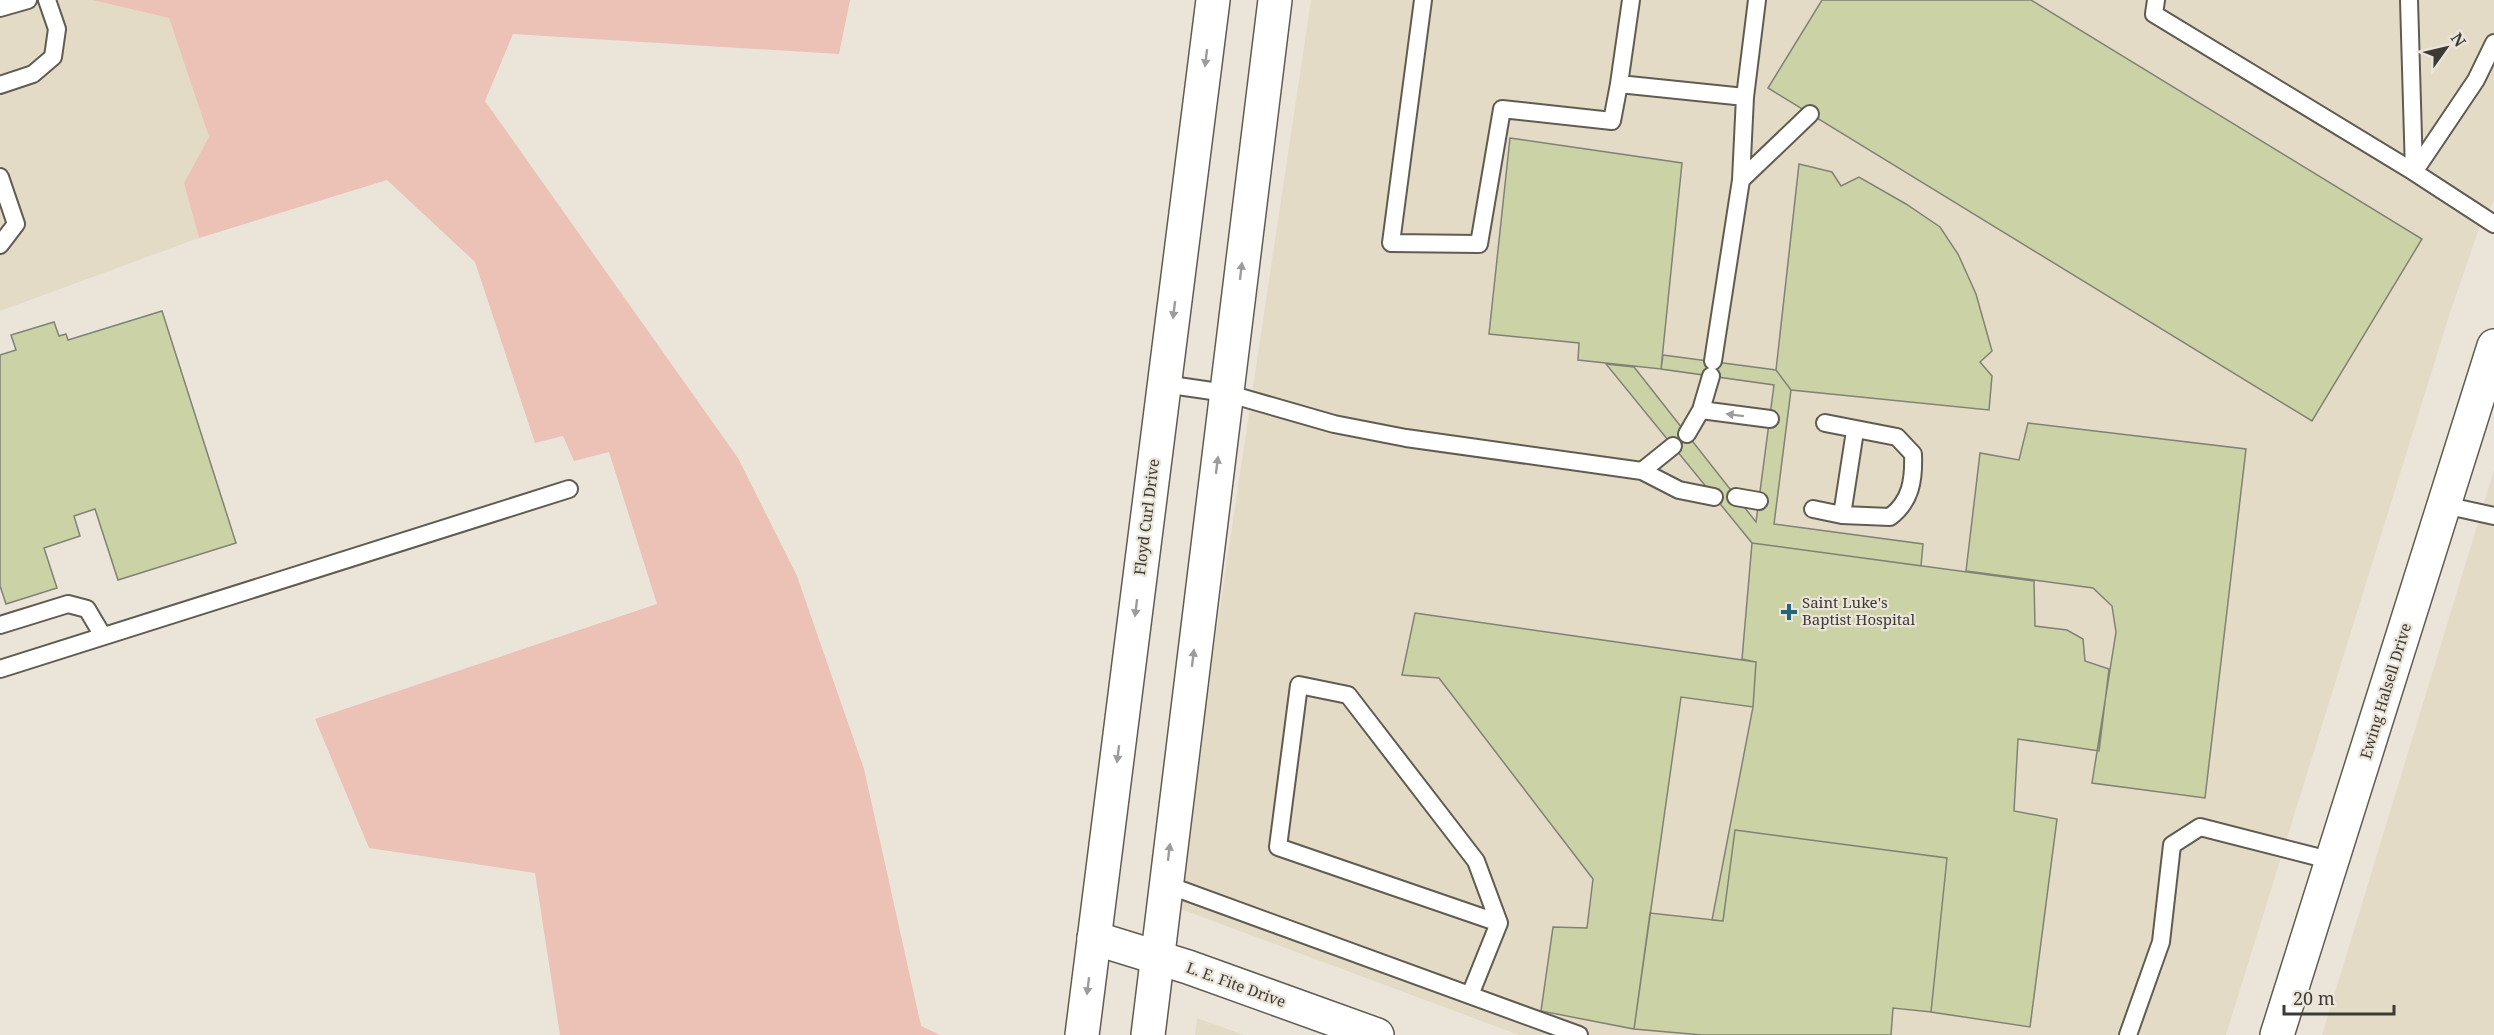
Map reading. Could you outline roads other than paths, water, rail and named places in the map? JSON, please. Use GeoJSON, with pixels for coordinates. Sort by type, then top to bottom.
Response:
{"type":"FeatureCollection","features":[{"type":"Feature","properties":{"kind":"street","name":"Floyd Curl Drive"},"geometry":{"type":"LineString","coordinates":[[1082,1035],[1213,0]]}},
{"type":"Feature","properties":{"kind":"street"},"geometry":{"type":"LineString","coordinates":[[1148,1035],[1275,0]]}},
{"type":"Feature","properties":{"kind":"street","name":"Ewing Halsell Drive"},"geometry":{"type":"LineString","coordinates":[[2277,1035],[2494,346]]}},
{"type":"Feature","properties":{"kind":"street","name":"L. E. Fite Drive"},"geometry":{"type":"LineString","coordinates":[[1094,938],[1156,957],[1377,1035]]}},
{"type":"Feature","properties":{"kind":"lane"},"geometry":{"type":"LineString","coordinates":[[0,8],[28,0]]}},
{"type":"Feature","properties":{"kind":"lane"},"geometry":{"type":"LineString","coordinates":[[0,85],[33,74],[53,57],[57,29],[47,0]]}},
{"type":"Feature","properties":{"kind":"lane"},"geometry":{"type":"LineString","coordinates":[[1423,0],[1391,243],[1479,244],[1502,109],[1612,122],[1631,0]]}},
{"type":"Feature","properties":{"kind":"lane"},"geometry":{"type":"LineString","coordinates":[[1687,434],[1701,410],[1712,369],[1741,180],[1745,97],[1757,0]]}},
{"type":"Feature","properties":{"kind":"lane"},"geometry":{"type":"LineString","coordinates":[[2156,0],[2154,14],[2414,172],[2494,224]]}},
{"type":"Feature","properties":{"kind":"lane"},"geometry":{"type":"LineString","coordinates":[[2409,0],[2414,172]]}},
{"type":"Feature","properties":{"kind":"lane"},"geometry":{"type":"LineString","coordinates":[[2414,172],[2476,80],[2494,43]]}},
{"type":"Feature","properties":{"kind":"lane"},"geometry":{"type":"LineString","coordinates":[[1619,84],[1745,97]]}},
{"type":"Feature","properties":{"kind":"lane"},"geometry":{"type":"LineString","coordinates":[[1741,180],[1810,114]]}},
{"type":"Feature","properties":{"kind":"lane"},"geometry":{"type":"LineString","coordinates":[[0,177],[16,224],[0,245]]}},
{"type":"Feature","properties":{"kind":"lane"},"geometry":{"type":"LineString","coordinates":[[1164,384],[1226,393],[1334,424],[1406,438],[1642,471],[1678,490],[1714,497]]}},
{"type":"Feature","properties":{"kind":"lane"},"geometry":{"type":"LineString","coordinates":[[1701,410],[1770,419]]}},
{"type":"Feature","properties":{"kind":"lane"},"geometry":{"type":"LineString","coordinates":[[1813,509],[1842,515],[1890,517],[1903,507],[1914,478],[1913,454],[1897,437],[1825,423]]}},
{"type":"Feature","properties":{"kind":"lane"},"geometry":{"type":"LineString","coordinates":[[1842,515],[1855,430]]}},
{"type":"Feature","properties":{"kind":"lane"},"geometry":{"type":"LineString","coordinates":[[1642,471],[1673,446]]}},
{"type":"Feature","properties":{"kind":"lane"},"geometry":{"type":"LineString","coordinates":[[0,669],[569,489]]}},
{"type":"Feature","properties":{"kind":"lane"},"geometry":{"type":"LineString","coordinates":[[1736,497],[1759,501]]}},
{"type":"Feature","properties":{"kind":"lane"},"geometry":{"type":"LineString","coordinates":[[2444,505],[2494,516]]}},
{"type":"Feature","properties":{"kind":"lane"},"geometry":{"type":"LineString","coordinates":[[0,625],[68,604],[87,609],[104,636]]}},
{"type":"Feature","properties":{"kind":"lane"},"geometry":{"type":"LineString","coordinates":[[1470,995],[1498,923],[1476,861],[1348,695],[1299,685],[1278,847],[1498,923]]}},
{"type":"Feature","properties":{"kind":"lane"},"geometry":{"type":"LineString","coordinates":[[2128,1035],[2161,942],[2172,845],[2200,827],[2332,861]]}},
{"type":"Feature","properties":{"kind":"lane"},"geometry":{"type":"LineString","coordinates":[[1165,884],[1579,1035]]}},
{"type":"Feature","properties":{"kind":"place","name":"Saint Luke's Baptist Hospital"},"geometry":{"type":"Point","coordinates":[1789,612]}}]}
